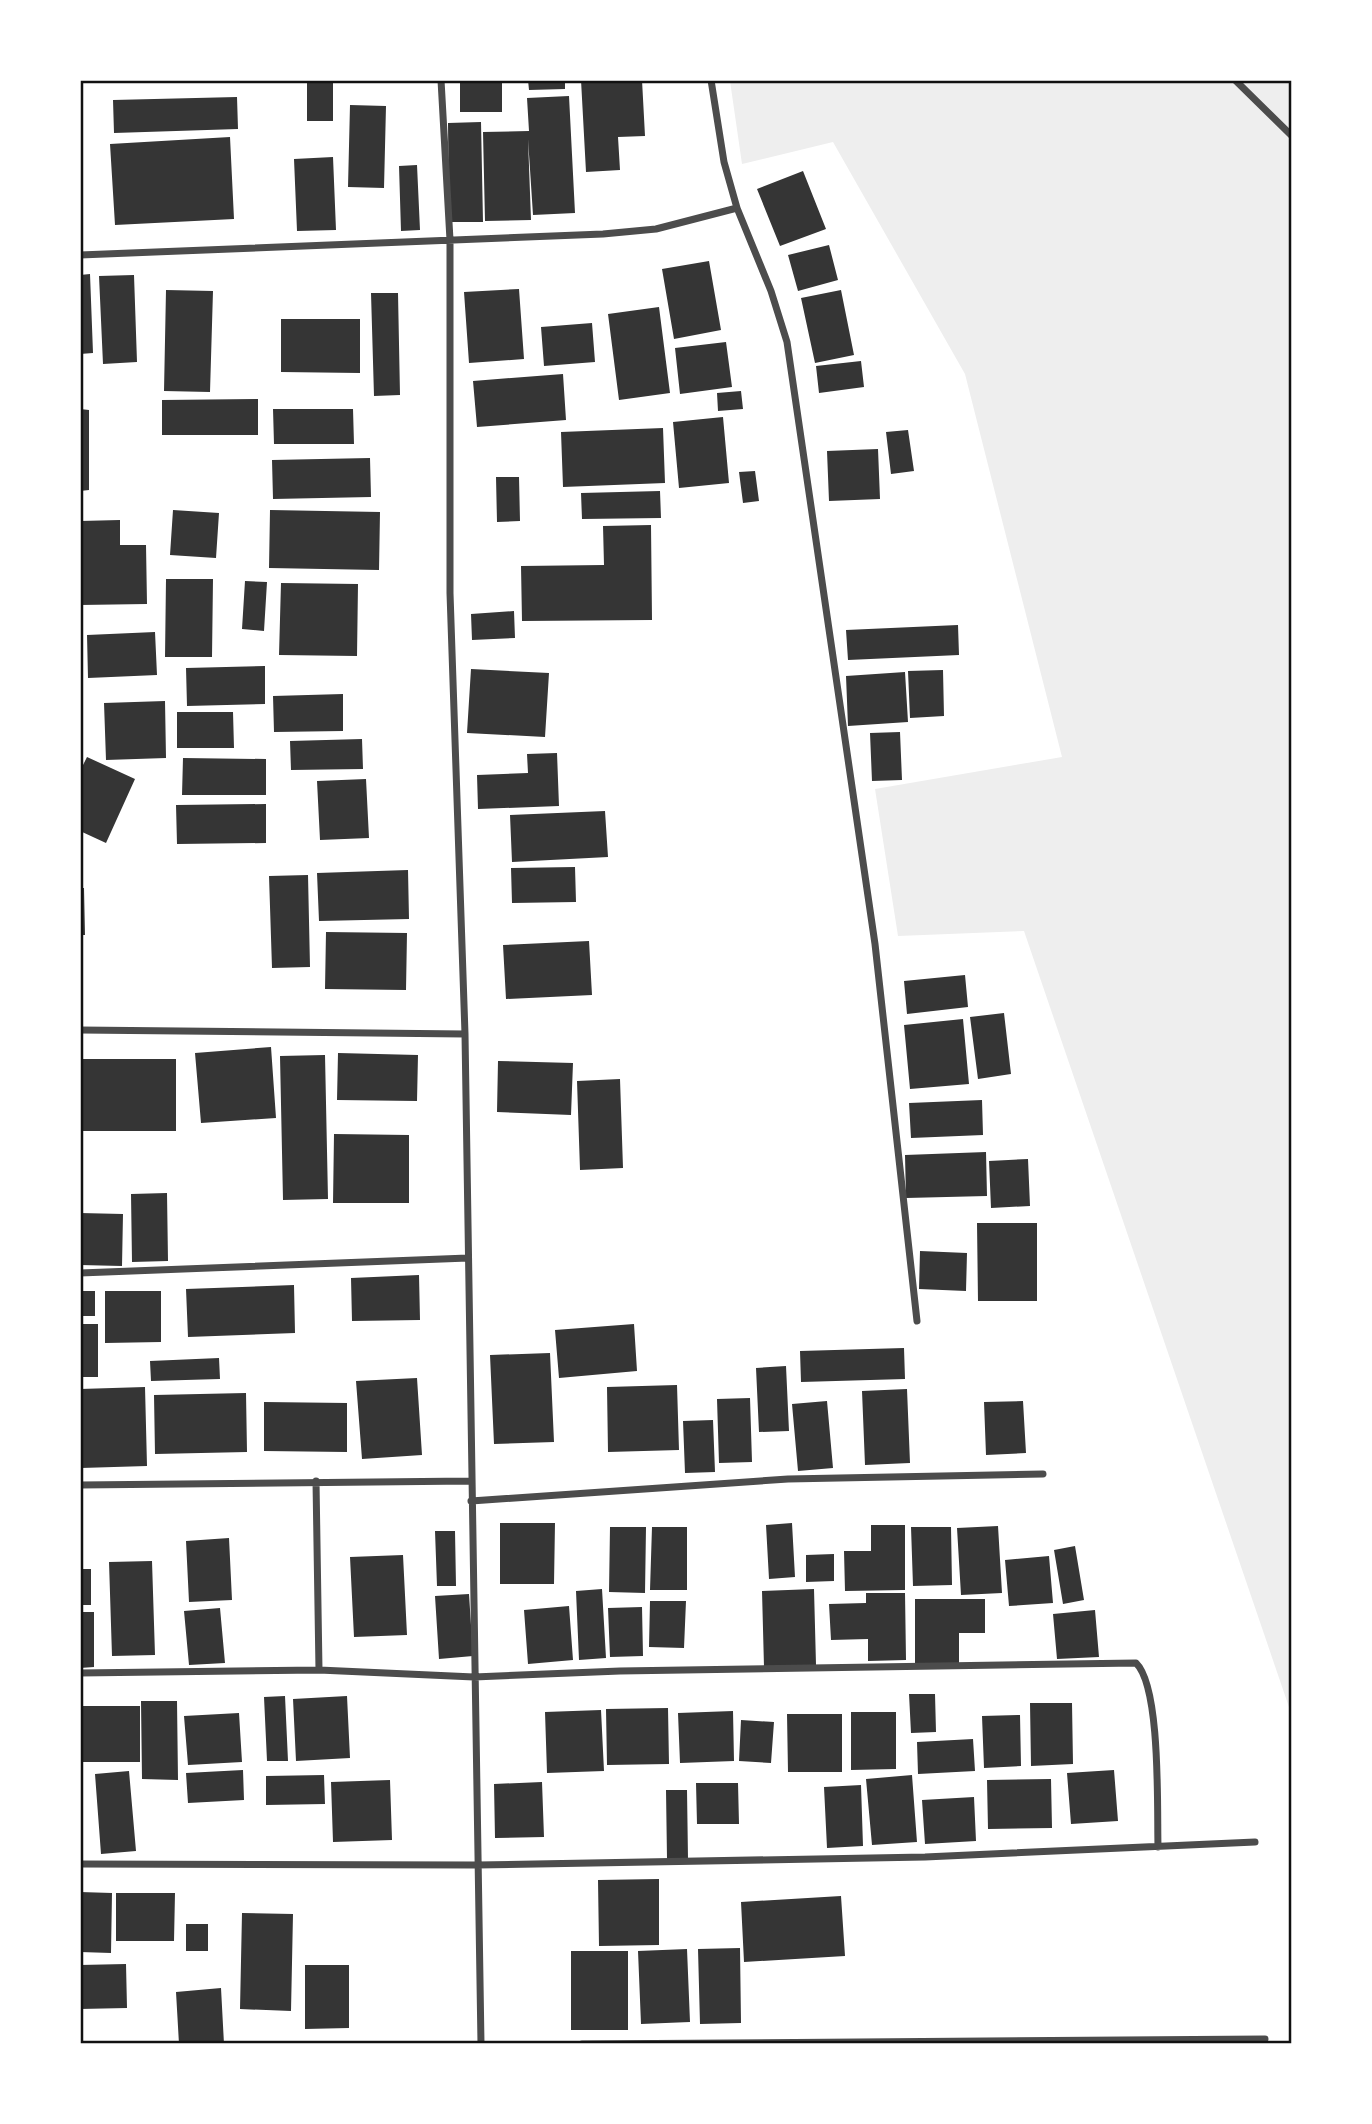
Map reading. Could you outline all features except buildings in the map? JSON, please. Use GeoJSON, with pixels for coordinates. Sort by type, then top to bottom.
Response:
{"type":"FeatureCollection","features":[{"type":"Feature","properties":{"kind":"street"},"geometry":{"type":"LineString","coordinates":[[441,80],[450,240],[450,593],[465,1034],[481,2043]]}},
{"type":"Feature","properties":{"kind":"street"},"geometry":{"type":"LineString","coordinates":[[711,80],[724,162],[737,208],[771,291],[787,342],[875,944],[916,1321]]}},
{"type":"Feature","properties":{"kind":"street"},"geometry":{"type":"LineString","coordinates":[[1235,80],[1292,136]]}},
{"type":"Feature","properties":{"kind":"street"},"geometry":{"type":"LineString","coordinates":[[80,255],[603,234],[656,229],[737,208]]}},
{"type":"Feature","properties":{"kind":"street"},"geometry":{"type":"LineString","coordinates":[[80,1030],[465,1034]]}},
{"type":"Feature","properties":{"kind":"street"},"geometry":{"type":"LineString","coordinates":[[80,1273],[468,1258]]}},
{"type":"Feature","properties":{"kind":"street"},"geometry":{"type":"LineString","coordinates":[[471,1501],[788,1479],[1044,1474]]}},
{"type":"Feature","properties":{"kind":"street"},"geometry":{"type":"LineString","coordinates":[[316,1481],[319,1670]]}},
{"type":"Feature","properties":{"kind":"street"},"geometry":{"type":"LineString","coordinates":[[80,1485],[470,1481]]}},
{"type":"Feature","properties":{"kind":"street"},"geometry":{"type":"LineString","coordinates":[[80,1673],[319,1670],[474,1677],[634,1670],[1136,1663],[1143,1670],[1148,1684],[1155,1741],[1158,1847]]}},
{"type":"Feature","properties":{"kind":"street"},"geometry":{"type":"LineString","coordinates":[[80,1864],[477,1865],[925,1857],[1255,1842]]}},
{"type":"Feature","properties":{"kind":"street"},"geometry":{"type":"LineString","coordinates":[[582,2043],[1265,2039]]}},
{"type":"Feature","properties":{"kind":"shaded area"},"geometry":{"type":"Polygon","coordinates":[[[730,81],[1291,81],[1291,1713],[1024,931],[898,936],[875,789],[1062,757],[965,374],[833,142],[742,164],[730,81]]]}}]}
